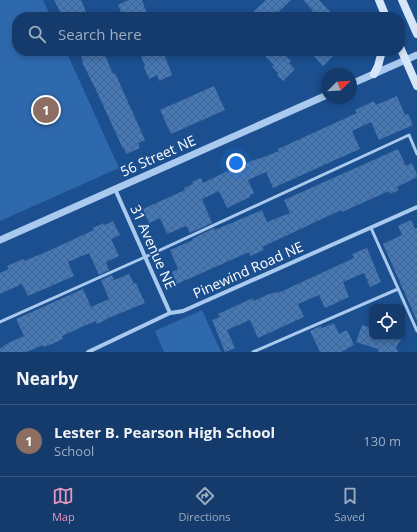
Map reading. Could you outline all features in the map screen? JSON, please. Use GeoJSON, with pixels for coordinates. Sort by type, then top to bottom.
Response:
{"type":"FeatureCollection","features":[{"type":"Feature","properties":{"kind":"main road"},"geometry":{"type":"LineString","coordinates":[[402,0],[417,34]]}},
{"type":"Feature","properties":{"kind":"main road"},"geometry":{"type":"LineString","coordinates":[[379,2],[380,12]]}},
{"type":"Feature","properties":{"kind":"main road"},"geometry":{"type":"LineString","coordinates":[[379,2],[384,12]]}},
{"type":"Feature","properties":{"kind":"main road"},"geometry":{"type":"LineString","coordinates":[[374,74],[381,56]]}},
{"type":"Feature","properties":{"kind":"main road"},"geometry":{"type":"LineString","coordinates":[[404,56],[417,86]]}},
{"type":"Feature","properties":{"kind":"street"},"geometry":{"type":"LineString","coordinates":[[357,81],[417,55]]}},
{"type":"Feature","properties":{"kind":"street","name":"56 Street NE"},"geometry":{"type":"LineString","coordinates":[[0,240],[321,98]]}},
{"type":"Feature","properties":{"kind":"street","name":"31 Avenue NE"},"geometry":{"type":"LineString","coordinates":[[115,189],[170,313]]}},
{"type":"Feature","properties":{"kind":"street","name":"Pinewind Road NE"},"geometry":{"type":"LineString","coordinates":[[88,352],[170,313],[183,311],[417,207]]}},
{"type":"Feature","properties":{"kind":"lane"},"geometry":{"type":"LineString","coordinates":[[0,322],[409,135],[417,154]]}},
{"type":"Feature","properties":{"kind":"lane"},"geometry":{"type":"LineString","coordinates":[[371,228],[417,331]]}},
{"type":"Feature","properties":{"kind":"lane"},"geometry":{"type":"LineString","coordinates":[[253,352],[398,289]]}},
{"type":"Feature","properties":{"kind":"shaded area"},"geometry":{"type":"Polygon","coordinates":[[[0,0],[43,0],[49,12],[12,12],[12,56],[68,56],[119,168],[0,221],[0,0]]]}},
{"type":"Feature","properties":{"kind":"shaded area"},"geometry":{"type":"Polygon","coordinates":[[[202,310],[221,352],[164,352],[155,331],[202,310]]]}},
{"type":"Feature","properties":{"kind":"building"},"geometry":{"type":"Polygon","coordinates":[[[54,0],[81,0],[86,12],[60,12],[54,0]]]}},
{"type":"Feature","properties":{"kind":"building"},"geometry":{"type":"Polygon","coordinates":[[[128,0],[142,0],[146,12],[121,12],[118,5],[128,0]]]}},
{"type":"Feature","properties":{"kind":"building"},"geometry":{"type":"Polygon","coordinates":[[[266,0],[291,0],[278,12],[253,12],[266,0]]]}},
{"type":"Feature","properties":{"kind":"building"},"geometry":{"type":"Polygon","coordinates":[[[303,0],[319,0],[330,12],[312,12],[313,11],[303,0]]]}},
{"type":"Feature","properties":{"kind":"building"},"geometry":{"type":"Polygon","coordinates":[[[81,56],[105,56],[113,74],[115,73],[145,140],[138,143],[140,148],[126,154],[83,64],[81,56]]]}},
{"type":"Feature","properties":{"kind":"building"},"geometry":{"type":"Polygon","coordinates":[[[141,56],[165,56],[172,75],[159,81],[157,75],[149,79],[144,67],[145,66],[141,56]]]}},
{"type":"Feature","properties":{"kind":"building"},"geometry":{"type":"Polygon","coordinates":[[[265,56],[286,56],[291,61],[289,63],[295,69],[283,81],[272,67],[274,65],[265,56]]]}},
{"type":"Feature","properties":{"kind":"building"},"geometry":{"type":"Polygon","coordinates":[[[314,56],[333,56],[323,66],[314,56]]]}},
{"type":"Feature","properties":{"kind":"building"},"geometry":{"type":"Polygon","coordinates":[[[214,86],[225,110],[171,134],[160,110],[214,86]]]}},
{"type":"Feature","properties":{"kind":"building"},"geometry":{"type":"Polygon","coordinates":[[[397,96],[405,115],[408,114],[413,125],[379,140],[371,122],[352,131],[360,149],[273,188],[266,172],[248,180],[254,193],[249,196],[250,197],[227,208],[219,191],[202,199],[212,223],[190,233],[186,226],[167,234],[160,218],[149,223],[143,209],[185,190],[184,188],[193,184],[192,182],[201,178],[203,183],[246,162],[259,159],[279,151],[278,149],[357,113],[355,110],[374,101],[376,105],[397,96]]]}},
{"type":"Feature","properties":{"kind":"building"},"geometry":{"type":"Polygon","coordinates":[[[398,149],[406,166],[412,163],[417,175],[417,177],[397,187],[399,190],[390,194],[389,191],[342,212],[341,210],[262,247],[264,250],[250,256],[249,252],[177,284],[172,272],[178,269],[170,250],[193,240],[192,239],[214,228],[215,230],[262,210],[267,222],[290,213],[284,200],[398,149]]]}},
{"type":"Feature","properties":{"kind":"building"},"geometry":{"type":"Polygon","coordinates":[[[411,220],[415,229],[417,228],[417,321],[383,244],[402,235],[398,226],[411,220]]]}},
{"type":"Feature","properties":{"kind":"building"},"geometry":{"type":"Polygon","coordinates":[[[113,221],[120,235],[111,239],[119,256],[106,262],[109,270],[99,275],[89,253],[68,262],[74,276],[28,296],[22,284],[0,294],[0,273],[9,269],[7,266],[46,252],[94,230],[93,228],[113,221]]]}},
{"type":"Feature","properties":{"kind":"building"},"geometry":{"type":"Polygon","coordinates":[[[367,248],[381,282],[370,287],[364,273],[343,282],[349,297],[325,308],[319,295],[298,304],[304,317],[258,338],[250,320],[227,330],[235,348],[225,352],[212,320],[220,317],[218,314],[253,298],[254,301],[269,294],[278,293],[354,258],[352,254],[367,248]]]}},
{"type":"Feature","properties":{"kind":"building"},"geometry":{"type":"Polygon","coordinates":[[[129,274],[134,284],[136,283],[145,303],[97,324],[96,321],[86,325],[62,336],[63,339],[44,347],[43,345],[26,352],[0,352],[0,349],[8,343],[24,336],[16,319],[83,289],[91,307],[109,299],[101,280],[112,275],[114,280],[129,274]]]}},
{"type":"Feature","properties":{"kind":"building"},"geometry":{"type":"Polygon","coordinates":[[[334,323],[339,334],[347,330],[354,345],[341,352],[320,352],[310,331],[321,326],[322,328],[334,323]]]}},
{"type":"Feature","properties":{"kind":"building"},"geometry":{"type":"Polygon","coordinates":[[[362,325],[369,327],[369,340],[401,340],[396,347],[398,352],[379,352],[378,349],[356,342],[362,325]]]}},
{"type":"Feature","properties":{"kind":"place","name":"Lester B. Pearson High School"},"geometry":{"type":"Point","coordinates":[46,110]}}]}
